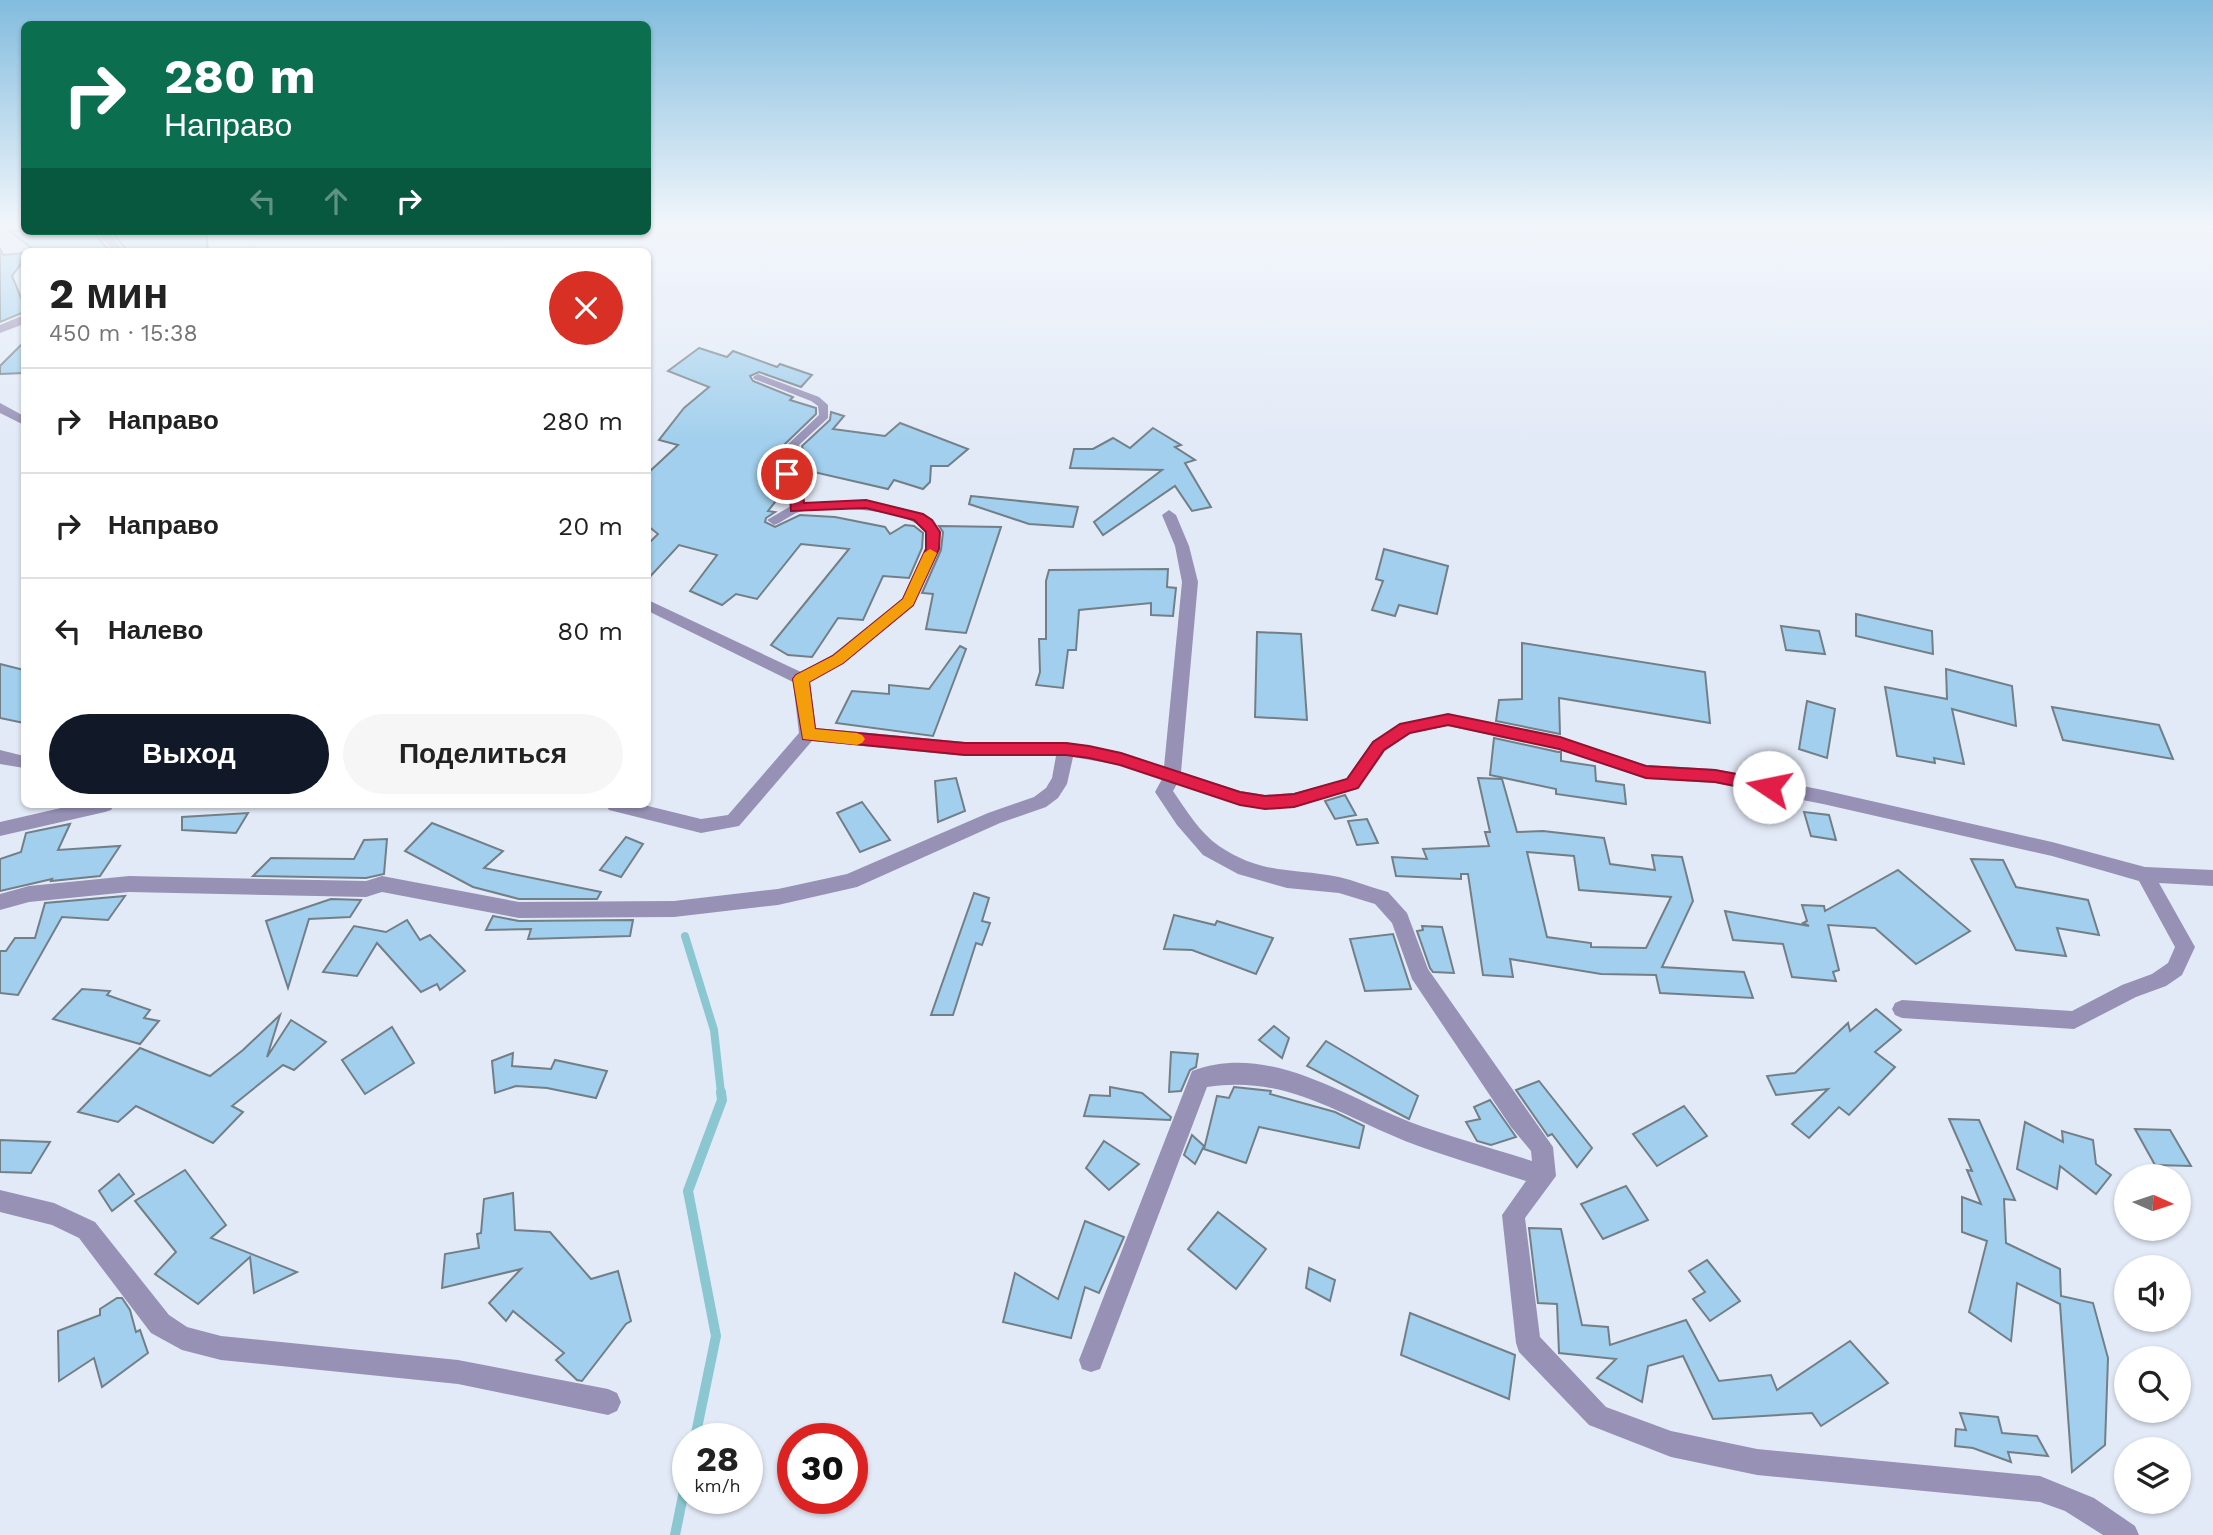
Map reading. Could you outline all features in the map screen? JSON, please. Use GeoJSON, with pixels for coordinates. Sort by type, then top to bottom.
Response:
{"type":"FeatureCollection","features":[{"type":"Feature","properties":{"kind":"street"},"geometry":{"type":"LineString","coordinates":[[0,329],[21,321]]}},
{"type":"Feature","properties":{"kind":"street"},"geometry":{"type":"LineString","coordinates":[[0,407],[21,419]]}},
{"type":"Feature","properties":{"kind":"street"},"geometry":{"type":"LineString","coordinates":[[774,520],[796,508],[866,504],[918,517],[927,523],[933,532],[932,549],[908,602],[838,659],[801,679]]}},
{"type":"Feature","properties":{"kind":"street"},"geometry":{"type":"LineString","coordinates":[[1169,515],[1182,546],[1190,582],[1172,777],[1164,792],[1183,820],[1210,849],[1245,869],[1287,880],[1362,890],[1381,898],[1400,919],[1419,974],[1519,1120],[1542,1147],[1545,1176],[1513,1215],[1528,1343],[1598,1416],[1671,1444],[1757,1462],[2026,1487],[2061,1493],[2126,1535]]}},
{"type":"Feature","properties":{"kind":"street"},"geometry":{"type":"LineString","coordinates":[[651,606],[801,679]]}},
{"type":"Feature","properties":{"kind":"street"},"geometry":{"type":"LineString","coordinates":[[627,808],[701,826],[733,821],[808,734],[801,679]]}},
{"type":"Feature","properties":{"kind":"street"},"geometry":{"type":"LineString","coordinates":[[808,734],[965,749],[1066,749],[1121,760],[1240,798],[1265,802],[1294,800],[1352,784],[1379,746],[1406,728],[1448,720],[1560,743],[1646,772],[1715,776],[1823,797],[2052,849],[2146,875],[2213,878]]}},
{"type":"Feature","properties":{"kind":"street"},"geometry":{"type":"LineString","coordinates":[[0,902],[29,894],[129,884],[366,889],[382,884],[519,911],[674,908],[778,897],[850,881],[994,818],[1040,802],[1052,793],[1061,779],[1066,749]]}},
{"type":"Feature","properties":{"kind":"street"},"geometry":{"type":"LineString","coordinates":[[0,757],[21,761]]}},
{"type":"Feature","properties":{"kind":"street"},"geometry":{"type":"LineString","coordinates":[[0,829],[92,808]]}},
{"type":"Feature","properties":{"kind":"street"},"geometry":{"type":"LineString","coordinates":[[1902,1009],[2074,1020],[2129,991],[2159,980],[2175,969],[2185,947],[2146,875]]}},
{"type":"Feature","properties":{"kind":"street"},"geometry":{"type":"LineString","coordinates":[[1091,1360],[1200,1078],[1239,1072],[1303,1083],[1410,1133],[1545,1176]]}},
{"type":"Feature","properties":{"kind":"street"},"geometry":{"type":"LineString","coordinates":[[0,1201],[54,1214],[87,1230],[160,1324],[182,1338],[221,1348],[458,1372],[608,1402]]}},
{"type":"Feature","properties":{"kind":"lane"},"geometry":{"type":"LineString","coordinates":[[758,377],[815,399],[823,405],[824,416],[793,444],[797,452],[787,474],[795,482],[798,498],[796,508]]}},
{"type":"Feature","properties":{"kind":"building"},"geometry":{"type":"Polygon","coordinates":[[[0,299],[21,299],[21,313],[0,322],[0,299]]]}},
{"type":"Feature","properties":{"kind":"building"},"geometry":{"type":"Polygon","coordinates":[[[21,345],[21,373],[0,374],[0,366],[21,345]]]}},
{"type":"Feature","properties":{"kind":"building"},"geometry":{"type":"Polygon","coordinates":[[[699,348],[727,357],[733,351],[777,367],[780,364],[812,375],[801,387],[759,372],[750,376],[753,381],[793,397],[790,400],[816,408],[816,414],[785,444],[789,452],[779,473],[786,488],[768,511],[775,512],[766,518],[765,522],[775,527],[800,515],[835,517],[885,527],[890,534],[905,525],[914,526],[923,533],[922,548],[909,578],[883,576],[863,620],[838,618],[812,657],[788,655],[771,645],[849,549],[801,544],[757,599],[736,594],[722,605],[690,591],[717,555],[679,545],[651,576],[651,541],[658,534],[651,528],[651,470],[678,445],[659,440],[684,408],[709,387],[668,371],[699,348]]]}},
{"type":"Feature","properties":{"kind":"building"},"geometry":{"type":"Polygon","coordinates":[[[831,412],[844,416],[833,429],[885,436],[900,423],[968,449],[948,466],[931,466],[930,482],[923,489],[894,480],[888,489],[801,469],[797,474],[804,453],[802,446],[830,420],[831,412]]]}},
{"type":"Feature","properties":{"kind":"building"},"geometry":{"type":"Polygon","coordinates":[[[1153,428],[1181,445],[1175,447],[1195,460],[1185,463],[1211,507],[1192,511],[1175,486],[1103,535],[1094,522],[1162,470],[1070,468],[1074,449],[1093,449],[1113,438],[1130,448],[1153,428]]]}},
{"type":"Feature","properties":{"kind":"building"},"geometry":{"type":"Polygon","coordinates":[[[971,496],[1078,507],[1073,527],[1029,524],[969,504],[971,496]]]}},
{"type":"Feature","properties":{"kind":"building"},"geometry":{"type":"Polygon","coordinates":[[[939,526],[1001,527],[966,633],[926,629],[933,594],[922,593],[941,550],[943,532],[939,526]]]}},
{"type":"Feature","properties":{"kind":"building"},"geometry":{"type":"Polygon","coordinates":[[[1384,549],[1448,566],[1437,614],[1399,605],[1395,616],[1372,610],[1383,581],[1376,579],[1384,549]]]}},
{"type":"Feature","properties":{"kind":"building"},"geometry":{"type":"Polygon","coordinates":[[[1168,569],[1167,587],[1176,588],[1173,616],[1151,615],[1151,603],[1079,610],[1076,650],[1068,650],[1063,688],[1036,685],[1040,672],[1039,639],[1046,639],[1046,581],[1049,570],[1168,569]]]}},
{"type":"Feature","properties":{"kind":"building"},"geometry":{"type":"Polygon","coordinates":[[[1856,614],[1932,631],[1933,654],[1856,636],[1856,614]]]}},
{"type":"Feature","properties":{"kind":"building"},"geometry":{"type":"Polygon","coordinates":[[[1781,626],[1819,631],[1825,654],[1786,650],[1781,626]]]}},
{"type":"Feature","properties":{"kind":"building"},"geometry":{"type":"Polygon","coordinates":[[[1257,632],[1301,634],[1307,720],[1255,717],[1257,632]]]}},
{"type":"Feature","properties":{"kind":"building"},"geometry":{"type":"Polygon","coordinates":[[[1522,643],[1705,672],[1710,723],[1559,698],[1560,734],[1496,721],[1499,700],[1522,699],[1522,643]]]}},
{"type":"Feature","properties":{"kind":"building"},"geometry":{"type":"Polygon","coordinates":[[[960,646],[966,649],[933,736],[836,723],[852,691],[889,694],[889,685],[929,689],[960,646]]]}},
{"type":"Feature","properties":{"kind":"building"},"geometry":{"type":"Polygon","coordinates":[[[0,664],[21,669],[21,722],[0,718],[0,664]]]}},
{"type":"Feature","properties":{"kind":"building"},"geometry":{"type":"Polygon","coordinates":[[[1946,669],[2012,686],[2016,726],[1952,709],[1964,764],[1934,758],[1935,763],[1897,756],[1885,687],[1947,699],[1946,669]]]}},
{"type":"Feature","properties":{"kind":"building"},"geometry":{"type":"Polygon","coordinates":[[[1807,701],[1835,709],[1827,758],[1799,749],[1807,701]]]}},
{"type":"Feature","properties":{"kind":"building"},"geometry":{"type":"Polygon","coordinates":[[[2052,707],[2159,725],[2173,759],[2063,740],[2052,707]]]}},
{"type":"Feature","properties":{"kind":"building"},"geometry":{"type":"Polygon","coordinates":[[[1494,738],[1561,752],[1561,761],[1595,766],[1596,781],[1624,785],[1626,804],[1556,794],[1556,789],[1490,775],[1494,738]]]}},
{"type":"Feature","properties":{"kind":"building"},"geometry":{"type":"Polygon","coordinates":[[[956,778],[965,811],[938,822],[935,781],[956,778]]]}},
{"type":"Feature","properties":{"kind":"building"},"geometry":{"type":"Polygon","coordinates":[[[1478,778],[1502,779],[1517,832],[1543,831],[1604,838],[1610,864],[1655,870],[1652,855],[1682,857],[1693,901],[1662,967],[1744,972],[1753,998],[1660,993],[1656,975],[1601,974],[1510,959],[1513,977],[1483,975],[1468,874],[1461,874],[1461,879],[1396,876],[1392,857],[1427,859],[1423,849],[1489,846],[1485,832],[1490,832],[1478,778]],[[1527,852],[1547,937],[1591,943],[1591,947],[1646,948],[1671,897],[1579,890],[1574,856],[1527,852]]]}},
{"type":"Feature","properties":{"kind":"building"},"geometry":{"type":"Polygon","coordinates":[[[1345,795],[1356,815],[1335,819],[1325,801],[1345,795]]]}},
{"type":"Feature","properties":{"kind":"building"},"geometry":{"type":"Polygon","coordinates":[[[862,802],[890,840],[860,852],[837,813],[862,802]]]}},
{"type":"Feature","properties":{"kind":"building"},"geometry":{"type":"Polygon","coordinates":[[[1804,812],[1829,815],[1836,840],[1811,836],[1804,812]]]}},
{"type":"Feature","properties":{"kind":"building"},"geometry":{"type":"Polygon","coordinates":[[[248,813],[236,833],[182,830],[182,817],[248,813]]]}},
{"type":"Feature","properties":{"kind":"building"},"geometry":{"type":"Polygon","coordinates":[[[1367,819],[1378,843],[1357,845],[1348,821],[1367,819]]]}},
{"type":"Feature","properties":{"kind":"building"},"geometry":{"type":"Polygon","coordinates":[[[432,823],[503,851],[484,868],[601,892],[597,899],[519,899],[473,887],[405,851],[432,823]]]}},
{"type":"Feature","properties":{"kind":"building"},"geometry":{"type":"Polygon","coordinates":[[[70,824],[58,850],[120,846],[100,876],[51,881],[52,879],[0,891],[0,859],[21,852],[26,833],[70,824]]]}},
{"type":"Feature","properties":{"kind":"building"},"geometry":{"type":"Polygon","coordinates":[[[626,837],[643,844],[621,877],[600,870],[626,837]]]}},
{"type":"Feature","properties":{"kind":"building"},"geometry":{"type":"Polygon","coordinates":[[[387,839],[384,874],[366,878],[253,876],[271,858],[354,859],[364,840],[387,839]]]}},
{"type":"Feature","properties":{"kind":"building"},"geometry":{"type":"Polygon","coordinates":[[[1971,859],[2003,860],[2016,887],[2088,900],[2099,935],[2057,928],[2066,956],[2016,950],[1971,859]]]}},
{"type":"Feature","properties":{"kind":"building"},"geometry":{"type":"Polygon","coordinates":[[[1898,870],[1970,931],[1916,964],[1875,928],[1828,925],[1839,970],[1833,972],[1836,981],[1792,977],[1783,944],[1733,940],[1725,911],[1809,926],[1803,923],[1807,921],[1802,905],[1824,906],[1825,911],[1898,870]]]}},
{"type":"Feature","properties":{"kind":"building"},"geometry":{"type":"Polygon","coordinates":[[[974,893],[989,898],[982,921],[990,923],[982,945],[976,943],[953,1015],[931,1015],[974,893]]]}},
{"type":"Feature","properties":{"kind":"building"},"geometry":{"type":"Polygon","coordinates":[[[125,896],[108,920],[62,917],[18,995],[0,993],[0,951],[6,951],[15,938],[35,938],[45,903],[125,896]]]}},
{"type":"Feature","properties":{"kind":"building"},"geometry":{"type":"Polygon","coordinates":[[[331,899],[361,900],[350,917],[309,919],[288,988],[266,921],[331,899]]]}},
{"type":"Feature","properties":{"kind":"building"},"geometry":{"type":"Polygon","coordinates":[[[1174,915],[1215,925],[1217,921],[1273,938],[1256,974],[1192,950],[1164,949],[1174,915]]]}},
{"type":"Feature","properties":{"kind":"building"},"geometry":{"type":"Polygon","coordinates":[[[493,916],[519,921],[633,920],[630,936],[528,939],[531,929],[486,930],[493,916]]]}},
{"type":"Feature","properties":{"kind":"building"},"geometry":{"type":"Polygon","coordinates":[[[407,920],[420,940],[430,935],[465,971],[440,990],[437,984],[421,992],[377,943],[357,976],[323,972],[354,926],[386,932],[407,920]]]}},
{"type":"Feature","properties":{"kind":"building"},"geometry":{"type":"Polygon","coordinates":[[[1422,926],[1442,927],[1454,973],[1433,972],[1430,968],[1417,931],[1423,930],[1422,926]]]}},
{"type":"Feature","properties":{"kind":"building"},"geometry":{"type":"Polygon","coordinates":[[[1393,934],[1411,989],[1365,991],[1350,939],[1393,934]]]}},
{"type":"Feature","properties":{"kind":"building"},"geometry":{"type":"Polygon","coordinates":[[[82,989],[110,991],[107,995],[150,1010],[144,1018],[159,1021],[140,1044],[53,1019],[82,989]]]}},
{"type":"Feature","properties":{"kind":"building"},"geometry":{"type":"Polygon","coordinates":[[[1876,1009],[1901,1030],[1875,1052],[1895,1067],[1849,1115],[1839,1107],[1809,1138],[1792,1124],[1828,1089],[1776,1095],[1767,1076],[1795,1073],[1848,1023],[1850,1031],[1876,1009]]]}},
{"type":"Feature","properties":{"kind":"building"},"geometry":{"type":"Polygon","coordinates":[[[280,1015],[267,1057],[291,1020],[326,1042],[294,1070],[283,1065],[232,1106],[243,1112],[213,1143],[136,1106],[118,1122],[78,1112],[140,1048],[210,1076],[280,1015]]]}},
{"type":"Feature","properties":{"kind":"building"},"geometry":{"type":"Polygon","coordinates":[[[1274,1026],[1289,1038],[1282,1058],[1259,1040],[1274,1026]]]}},
{"type":"Feature","properties":{"kind":"building"},"geometry":{"type":"Polygon","coordinates":[[[392,1027],[414,1063],[365,1094],[342,1060],[392,1027]]]}},
{"type":"Feature","properties":{"kind":"building"},"geometry":{"type":"Polygon","coordinates":[[[1326,1041],[1418,1096],[1409,1119],[1307,1066],[1326,1041]]]}},
{"type":"Feature","properties":{"kind":"building"},"geometry":{"type":"Polygon","coordinates":[[[1171,1052],[1198,1054],[1196,1067],[1190,1070],[1181,1091],[1169,1092],[1171,1052]]]}},
{"type":"Feature","properties":{"kind":"building"},"geometry":{"type":"Polygon","coordinates":[[[513,1053],[512,1066],[551,1069],[555,1060],[607,1071],[596,1098],[547,1088],[516,1086],[495,1093],[492,1061],[513,1053]]]}},
{"type":"Feature","properties":{"kind":"building"},"geometry":{"type":"Polygon","coordinates":[[[1539,1081],[1592,1148],[1577,1167],[1552,1134],[1548,1136],[1516,1090],[1539,1081]]]}},
{"type":"Feature","properties":{"kind":"building"},"geometry":{"type":"Polygon","coordinates":[[[1110,1087],[1142,1093],[1171,1117],[1170,1120],[1084,1116],[1090,1095],[1110,1096],[1110,1087]]]}},
{"type":"Feature","properties":{"kind":"building"},"geometry":{"type":"Polygon","coordinates":[[[1234,1087],[1271,1091],[1270,1094],[1335,1112],[1364,1126],[1359,1148],[1259,1127],[1246,1163],[1204,1149],[1217,1096],[1229,1098],[1234,1087]]]}},
{"type":"Feature","properties":{"kind":"building"},"geometry":{"type":"Polygon","coordinates":[[[1490,1100],[1516,1137],[1491,1145],[1477,1141],[1466,1122],[1480,1119],[1474,1107],[1490,1100]]]}},
{"type":"Feature","properties":{"kind":"building"},"geometry":{"type":"Polygon","coordinates":[[[1684,1106],[1707,1136],[1657,1166],[1633,1134],[1684,1106]]]}},
{"type":"Feature","properties":{"kind":"building"},"geometry":{"type":"Polygon","coordinates":[[[1949,1119],[1979,1120],[2015,1200],[2004,1199],[2006,1243],[2060,1269],[2061,1296],[2093,1303],[2108,1358],[2105,1445],[2072,1472],[2060,1304],[2017,1283],[2011,1341],[1969,1312],[1987,1241],[1962,1232],[1962,1197],[1981,1204],[1967,1170],[1972,1171],[1949,1119]]]}},
{"type":"Feature","properties":{"kind":"building"},"geometry":{"type":"Polygon","coordinates":[[[2025,1122],[2063,1142],[2062,1131],[2093,1140],[2096,1164],[2111,1175],[2096,1194],[2060,1166],[2057,1189],[2017,1169],[2025,1122]]]}},
{"type":"Feature","properties":{"kind":"building"},"geometry":{"type":"Polygon","coordinates":[[[2135,1129],[2170,1130],[2190,1164],[2154,1164],[2135,1129]]]}},
{"type":"Feature","properties":{"kind":"building"},"geometry":{"type":"Polygon","coordinates":[[[1192,1135],[1204,1146],[1195,1164],[1184,1155],[1192,1135]]]}},
{"type":"Feature","properties":{"kind":"building"},"geometry":{"type":"Polygon","coordinates":[[[0,1140],[50,1142],[31,1173],[0,1172],[0,1140]]]}},
{"type":"Feature","properties":{"kind":"building"},"geometry":{"type":"Polygon","coordinates":[[[1104,1141],[1139,1164],[1109,1190],[1086,1168],[1104,1141]]]}},
{"type":"Feature","properties":{"kind":"building"},"geometry":{"type":"Polygon","coordinates":[[[185,1170],[226,1225],[211,1238],[297,1272],[254,1293],[250,1257],[198,1304],[155,1274],[176,1252],[135,1201],[185,1170]]]}},
{"type":"Feature","properties":{"kind":"building"},"geometry":{"type":"Polygon","coordinates":[[[119,1174],[134,1194],[112,1211],[99,1191],[119,1174]]]}},
{"type":"Feature","properties":{"kind":"building"},"geometry":{"type":"Polygon","coordinates":[[[1626,1186],[1648,1220],[1603,1239],[1581,1204],[1626,1186]]]}},
{"type":"Feature","properties":{"kind":"building"},"geometry":{"type":"Polygon","coordinates":[[[513,1193],[515,1230],[550,1232],[591,1279],[618,1271],[631,1321],[582,1381],[577,1380],[556,1360],[564,1353],[513,1311],[506,1321],[489,1303],[521,1269],[442,1288],[445,1254],[479,1248],[477,1234],[481,1233],[484,1199],[513,1193]]]}},
{"type":"Feature","properties":{"kind":"building"},"geometry":{"type":"Polygon","coordinates":[[[1218,1212],[1266,1249],[1236,1289],[1188,1249],[1218,1212]]]}},
{"type":"Feature","properties":{"kind":"building"},"geometry":{"type":"Polygon","coordinates":[[[1085,1221],[1124,1237],[1099,1293],[1085,1287],[1071,1338],[1003,1322],[1015,1273],[1058,1299],[1085,1221]]]}},
{"type":"Feature","properties":{"kind":"building"},"geometry":{"type":"Polygon","coordinates":[[[1529,1228],[1561,1229],[1582,1325],[1608,1327],[1610,1345],[1686,1320],[1719,1381],[1771,1375],[1777,1390],[1850,1341],[1888,1383],[1821,1426],[1812,1413],[1713,1419],[1683,1356],[1648,1366],[1642,1402],[1597,1378],[1616,1359],[1559,1353],[1557,1304],[1538,1303],[1529,1228]]]}},
{"type":"Feature","properties":{"kind":"building"},"geometry":{"type":"Polygon","coordinates":[[[1707,1260],[1740,1301],[1710,1321],[1693,1299],[1705,1292],[1689,1271],[1707,1260]]]}},
{"type":"Feature","properties":{"kind":"building"},"geometry":{"type":"Polygon","coordinates":[[[1309,1268],[1335,1280],[1330,1301],[1306,1288],[1309,1268]]]}},
{"type":"Feature","properties":{"kind":"building"},"geometry":{"type":"Polygon","coordinates":[[[117,1298],[122,1298],[130,1310],[136,1332],[140,1330],[148,1353],[102,1387],[94,1358],[59,1381],[58,1331],[100,1315],[100,1309],[117,1298]]]}},
{"type":"Feature","properties":{"kind":"building"},"geometry":{"type":"Polygon","coordinates":[[[1410,1313],[1515,1355],[1509,1399],[1401,1355],[1410,1313]]]}},
{"type":"Feature","properties":{"kind":"building"},"geometry":{"type":"Polygon","coordinates":[[[1960,1413],[1998,1417],[2002,1433],[2037,1436],[2048,1456],[2008,1452],[2011,1462],[1973,1448],[1955,1446],[1956,1429],[1966,1430],[1960,1413]]]}},
{"type":"Feature","properties":{"kind":"waterway"},"geometry":{"type":"LineString","coordinates":[[685,936],[714,1030],[721,1093]]}},
{"type":"Feature","properties":{"kind":"waterway"},"geometry":{"type":"LineString","coordinates":[[698,1423],[716,1336],[688,1191],[722,1100],[721,1092]]}},
{"type":"Feature","properties":{"kind":"waterway"},"geometry":{"type":"LineString","coordinates":[[675,1535],[679,1514]]}},
{"type":"Feature","properties":{"kind":"slow traffic"},"geometry":{"type":"LineString","coordinates":[[857,739],[808,734],[801,679],[838,659],[908,602],[930,553]]}},
{"type":"Feature","properties":{"kind":"route"},"geometry":{"type":"LineString","coordinates":[[787,474],[795,482],[798,498],[796,508],[866,504],[895,509],[918,517],[927,523],[933,532],[932,549],[908,602],[838,659],[801,679],[808,734],[965,749],[1066,749],[1089,752],[1240,798],[1265,802],[1294,800],[1352,784],[1379,746],[1406,728],[1448,720],[1560,743],[1646,772],[1715,776],[1769,787]]}}]}
